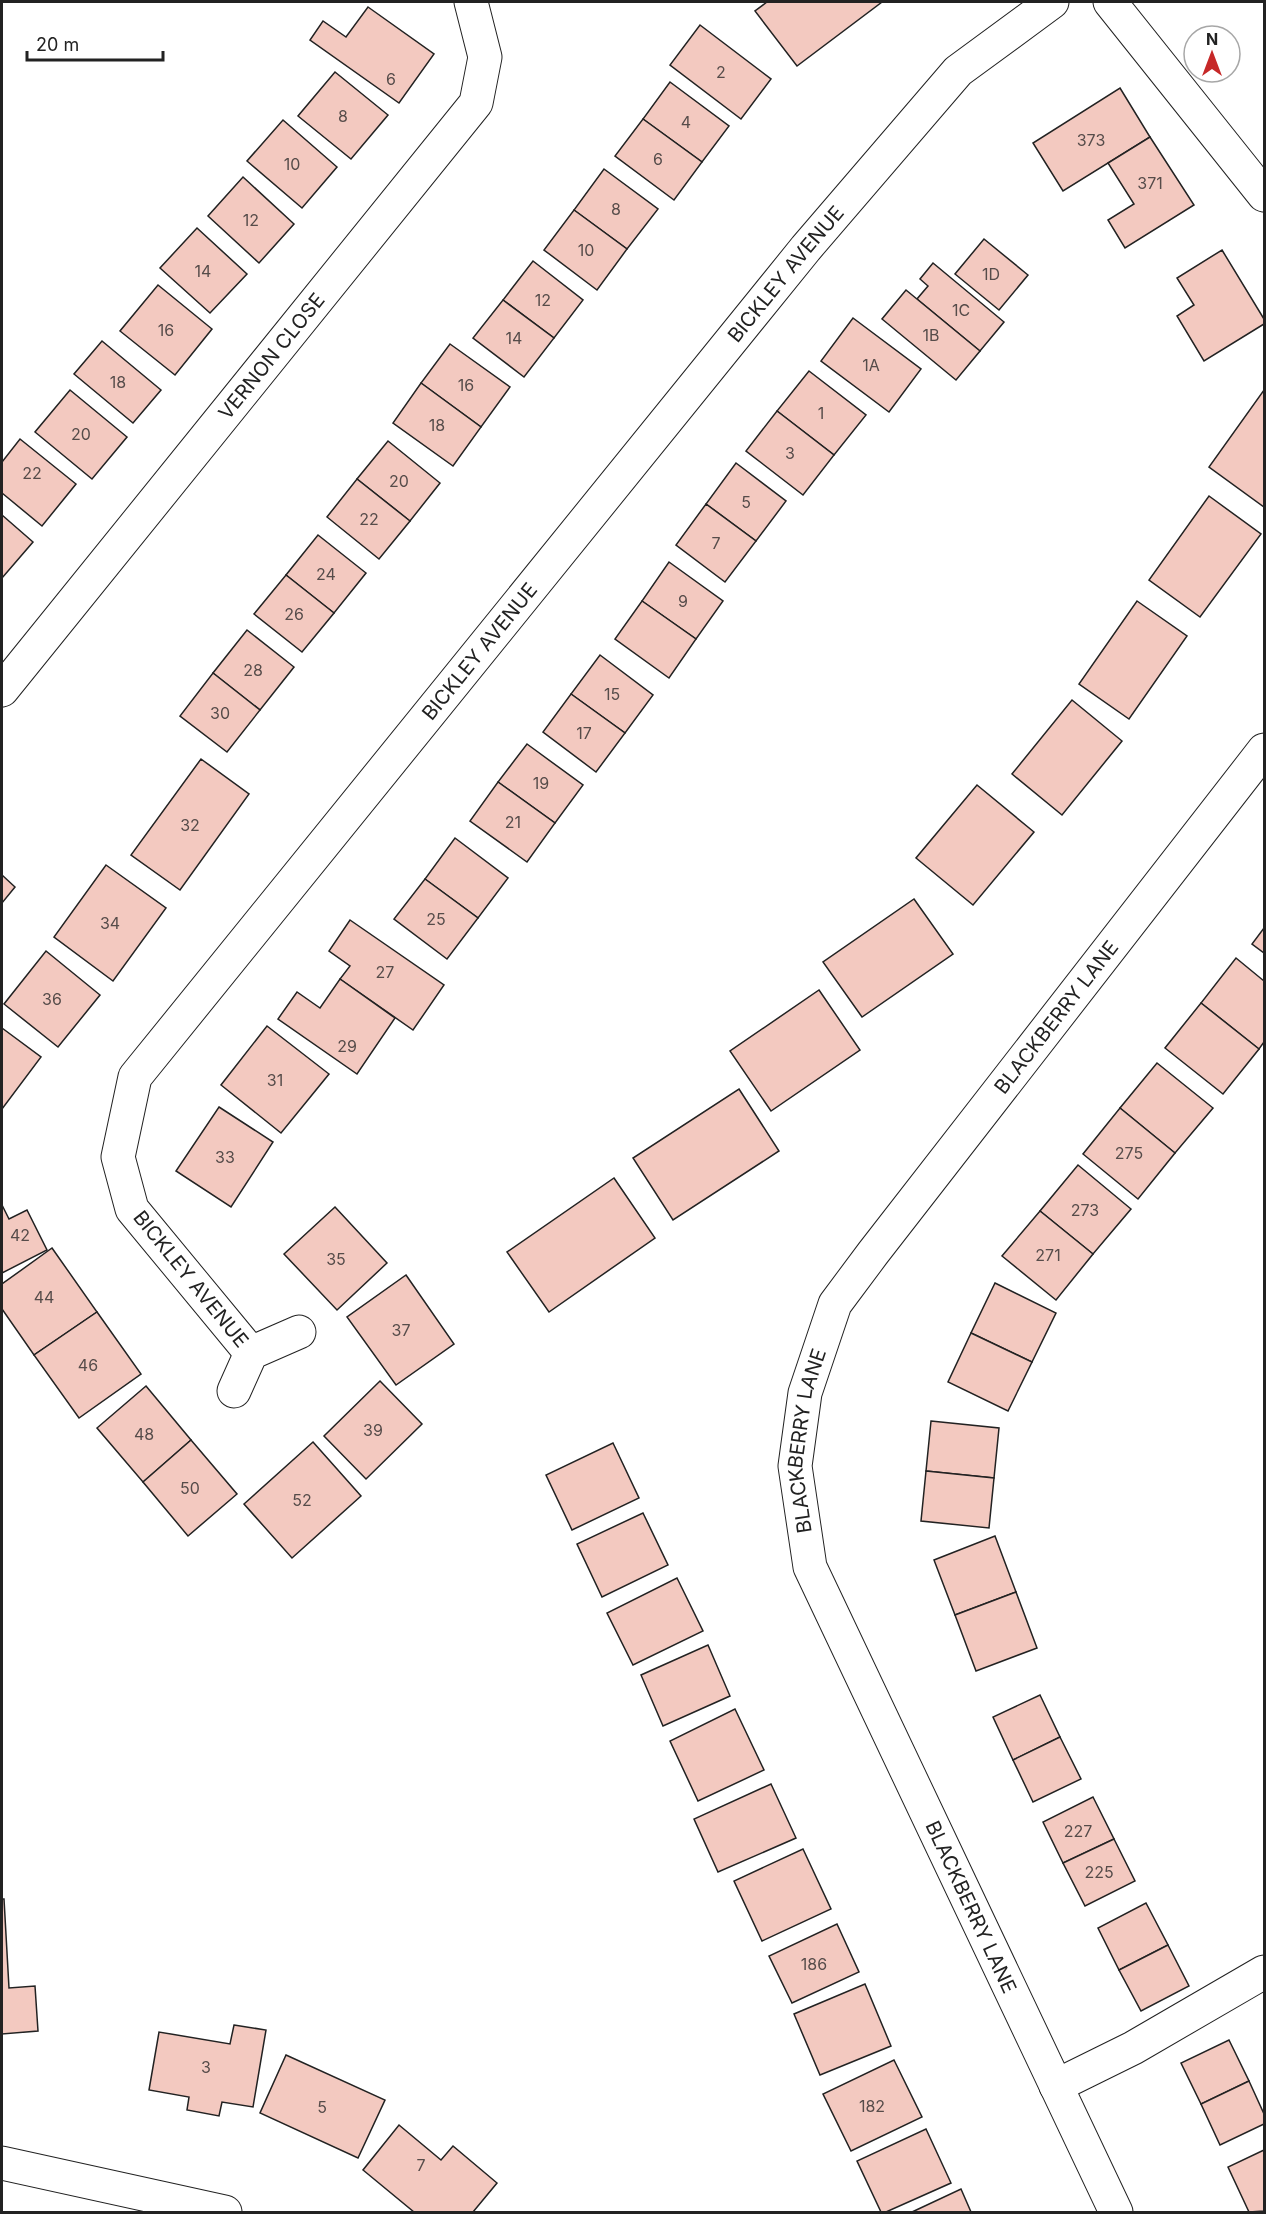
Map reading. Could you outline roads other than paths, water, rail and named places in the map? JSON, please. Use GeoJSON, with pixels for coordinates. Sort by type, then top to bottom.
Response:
{"type":"FeatureCollection","features":[{"type":"Feature","properties":{"kind":"street","name":"VERNON CLOSE"},"geometry":{"type":"LineString","coordinates":[[2,690],[476,103],[486,57],[471,2]]}},
{"type":"Feature","properties":{"kind":"street","name":"BICKLEY AVENUE"},"geometry":{"type":"LineString","coordinates":[[251,1353],[132,1209],[118,1157],[135,1077],[806,248],[958,71],[1052,2]]}},
{"type":"Feature","properties":{"kind":"street"},"geometry":{"type":"LineString","coordinates":[[1110,2],[1264,195]]}},
{"type":"Feature","properties":{"kind":"street","name":"BLACKBERRY LANE"},"geometry":{"type":"LineString","coordinates":[[1116,2212],[810,1567],[795,1466],[805,1393],[835,1304],[1264,750]]}},
{"type":"Feature","properties":{"kind":"street","name":"BICKLEY AVENUE"},"geometry":{"type":"LineString","coordinates":[[234,1391],[251,1353],[299,1332]]}},
{"type":"Feature","properties":{"kind":"street"},"geometry":{"type":"LineString","coordinates":[[1056,2086],[1133,2049],[1264,1972]]}},
{"type":"Feature","properties":{"kind":"street"},"geometry":{"type":"LineString","coordinates":[[2,2163],[225,2212]]}}]}
